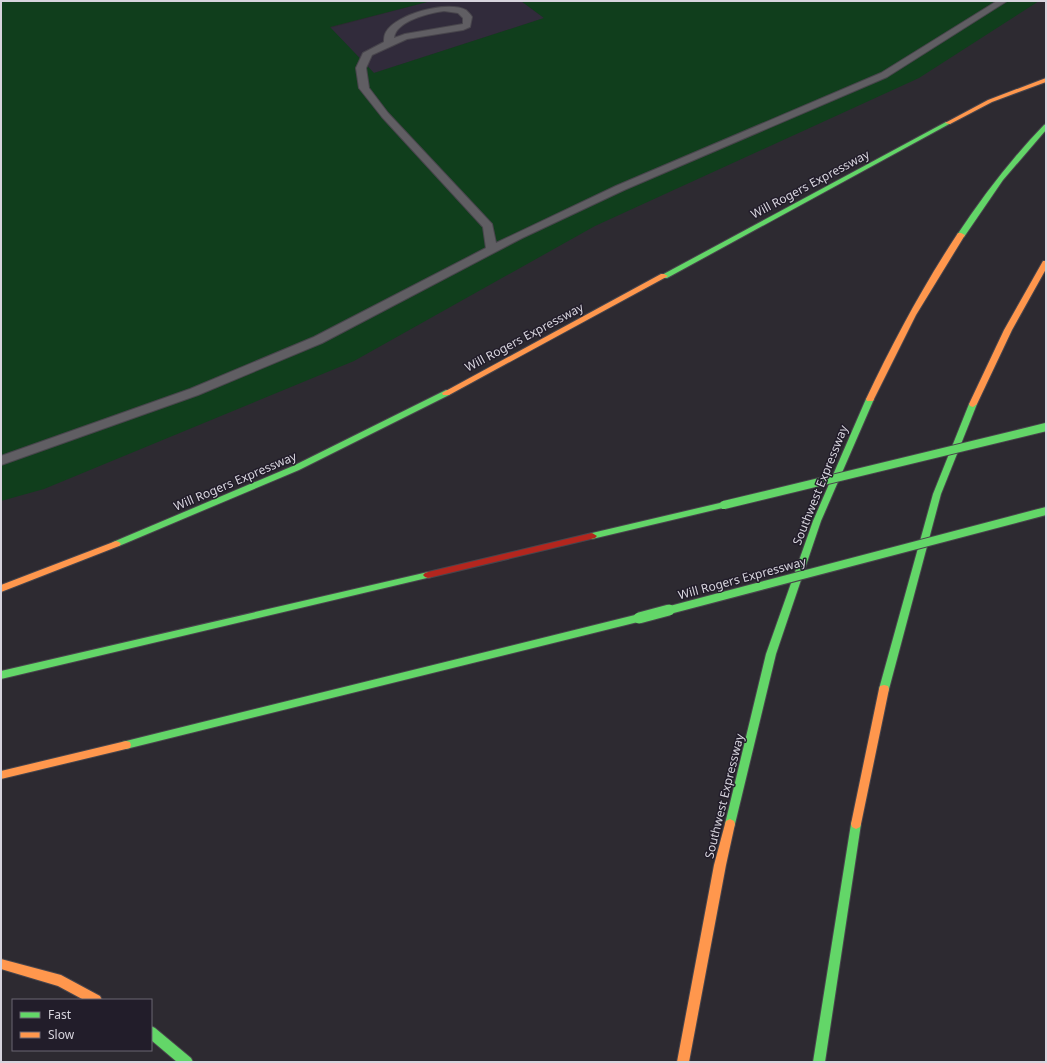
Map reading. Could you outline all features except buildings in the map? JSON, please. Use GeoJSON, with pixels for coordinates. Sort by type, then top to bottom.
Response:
{"type":"FeatureCollection","features":[{"type":"Feature","properties":{"kind":"highway","name":"Will Rogers Expressway"},"geometry":{"type":"LineString","coordinates":[[1,589],[127,540],[296,468],[470,380],[990,101],[1046,80]]}},
{"type":"Feature","properties":{"kind":"highway","name":"Southwest Expressway"},"geometry":{"type":"LineString","coordinates":[[683,1062],[720,865],[768,669],[817,521],[855,430],[887,361],[938,271],[987,195],[1019,154],[1046,126]]}},
{"type":"Feature","properties":{"kind":"highway"},"geometry":{"type":"LineString","coordinates":[[818,1062],[855,829],[879,710],[910,590],[938,494],[973,403],[1008,330],[1046,263]]}},
{"type":"Feature","properties":{"kind":"highway"},"geometry":{"type":"LineString","coordinates":[[1,675],[724,505],[1046,427]]}},
{"type":"Feature","properties":{"kind":"highway","name":"Will Rogers Expressway"},"geometry":{"type":"LineString","coordinates":[[1,775],[639,618],[1046,511]]}},
{"type":"Feature","properties":{"kind":"highway"},"geometry":{"type":"LineString","coordinates":[[1,964],[61,981],[94,999]]}},
{"type":"Feature","properties":{"kind":"highway"},"geometry":{"type":"LineString","coordinates":[[152,1033],[187,1062]]}},
{"type":"Feature","properties":{"kind":"lane"},"geometry":{"type":"LineString","coordinates":[[1,461],[194,392],[318,340],[492,250],[620,188],[884,75],[1003,1]]}},
{"type":"Feature","properties":{"kind":"lane"},"geometry":{"type":"LineString","coordinates":[[388,43],[390,33],[410,17],[439,9],[452,9],[462,11],[468,17],[467,24],[460,28],[405,37],[388,43],[368,53],[361,68],[364,88],[385,115],[488,226],[492,250]]}},
{"type":"Feature","properties":{"kind":"shaded area"},"geometry":{"type":"Polygon","coordinates":[[[431,1],[521,1],[544,18],[374,73],[330,28],[431,1]]]}},
{"type":"Feature","properties":{"kind":"green space"},"geometry":{"type":"Polygon","coordinates":[[[1,1],[431,1],[330,27],[374,73],[544,18],[521,1],[1039,1],[919,78],[595,226],[354,361],[44,489],[1,501],[1,1]]]}},
{"type":"Feature","properties":{"kind":"traffic: fast"},"geometry":{"type":"LineString","coordinates":[[664,276],[948,123]]}},
{"type":"Feature","properties":{"kind":"traffic: fast"},"geometry":{"type":"LineString","coordinates":[[961,235],[1001,178],[1046,126]]}},
{"type":"Feature","properties":{"kind":"traffic: fast"},"geometry":{"type":"LineString","coordinates":[[116,544],[296,468],[446,393]]}},
{"type":"Feature","properties":{"kind":"traffic: fast"},"geometry":{"type":"LineString","coordinates":[[730,824],[771,654],[817,521],[870,399]]}},
{"type":"Feature","properties":{"kind":"traffic: fast"},"geometry":{"type":"LineString","coordinates":[[884,689],[937,494],[973,404]]}},
{"type":"Feature","properties":{"kind":"traffic: fast"},"geometry":{"type":"LineString","coordinates":[[724,505],[1046,427]]}},
{"type":"Feature","properties":{"kind":"traffic: fast"},"geometry":{"type":"LineString","coordinates":[[592,536],[724,505]]}},
{"type":"Feature","properties":{"kind":"traffic: fast"},"geometry":{"type":"LineString","coordinates":[[639,618],[1046,511]]}},
{"type":"Feature","properties":{"kind":"traffic: fast"},"geometry":{"type":"LineString","coordinates":[[1,675],[428,575]]}},
{"type":"Feature","properties":{"kind":"traffic: fast"},"geometry":{"type":"LineString","coordinates":[[126,745],[639,618]]}},
{"type":"Feature","properties":{"kind":"traffic: fast"},"geometry":{"type":"LineString","coordinates":[[819,1062],[856,824]]}},
{"type":"Feature","properties":{"kind":"traffic: fast"},"geometry":{"type":"LineString","coordinates":[[152,1033],[187,1062]]}},
{"type":"Feature","properties":{"kind":"traffic: slow"},"geometry":{"type":"LineString","coordinates":[[948,123],[990,101],[1046,80]]}},
{"type":"Feature","properties":{"kind":"traffic: slow"},"geometry":{"type":"LineString","coordinates":[[870,399],[912,315],[961,235]]}},
{"type":"Feature","properties":{"kind":"traffic: slow"},"geometry":{"type":"LineString","coordinates":[[973,404],[1008,330],[1046,263]]}},
{"type":"Feature","properties":{"kind":"traffic: slow"},"geometry":{"type":"LineString","coordinates":[[446,393],[664,276]]}},
{"type":"Feature","properties":{"kind":"traffic: slow"},"geometry":{"type":"LineString","coordinates":[[1,589],[116,544]]}},
{"type":"Feature","properties":{"kind":"traffic: slow"},"geometry":{"type":"LineString","coordinates":[[856,824],[884,689]]}},
{"type":"Feature","properties":{"kind":"traffic: slow"},"geometry":{"type":"LineString","coordinates":[[1,775],[126,745]]}},
{"type":"Feature","properties":{"kind":"traffic: slow"},"geometry":{"type":"LineString","coordinates":[[683,1062],[720,865],[730,824]]}},
{"type":"Feature","properties":{"kind":"traffic: slow"},"geometry":{"type":"LineString","coordinates":[[1,964],[61,981],[94,999]]}},
{"type":"Feature","properties":{"kind":"traffic: jam"},"geometry":{"type":"LineString","coordinates":[[428,575],[592,536]]}}]}
